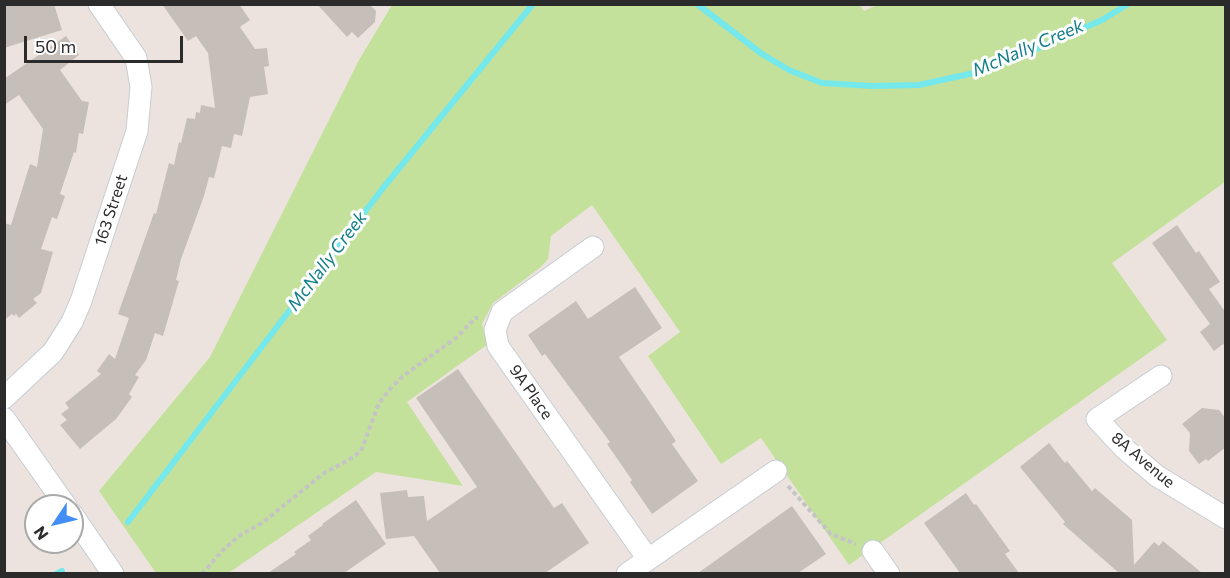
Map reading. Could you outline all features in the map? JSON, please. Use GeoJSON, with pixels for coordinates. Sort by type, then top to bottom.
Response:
{"type":"FeatureCollection","features":[{"type":"Feature","properties":{"kind":"street","name":"163 Street"},"geometry":{"type":"LineString","coordinates":[[4,398],[53,352],[72,322],[81,301],[136,131],[141,87],[136,58],[99,4]]}},
{"type":"Feature","properties":{"kind":"street","name":"9A Place"},"geometry":{"type":"LineString","coordinates":[[593,246],[502,312],[495,330],[498,346],[648,559]]}},
{"type":"Feature","properties":{"kind":"street","name":"8A Avenue"},"geometry":{"type":"LineString","coordinates":[[1161,376],[1097,419],[1125,449],[1157,476],[1226,518]]}},
{"type":"Feature","properties":{"kind":"street"},"geometry":{"type":"LineString","coordinates":[[4,418],[58,494]]}},
{"type":"Feature","properties":{"kind":"street"},"geometry":{"type":"LineString","coordinates":[[627,573],[776,471]]}},
{"type":"Feature","properties":{"kind":"street"},"geometry":{"type":"LineString","coordinates":[[84,531],[113,573]]}},
{"type":"Feature","properties":{"kind":"street"},"geometry":{"type":"LineString","coordinates":[[873,551],[889,573]]}},
{"type":"Feature","properties":{"kind":"path"},"geometry":{"type":"LineString","coordinates":[[202,573],[239,536],[262,524],[324,472],[362,451],[379,403],[391,388],[403,376],[456,338],[475,318],[481,317]]}},
{"type":"Feature","properties":{"kind":"path"},"geometry":{"type":"LineString","coordinates":[[776,471],[831,534],[873,551]]}},
{"type":"Feature","properties":{"kind":"green space"},"geometry":{"type":"Polygon","coordinates":[[[859,4],[864,11],[879,4],[1225,5],[1225,182],[1112,263],[1167,340],[849,565],[761,438],[721,464],[648,356],[680,332],[592,205],[551,236],[548,259],[541,267],[493,303],[482,324],[488,344],[407,402],[463,486],[376,472],[227,574],[156,573],[99,491],[210,357],[359,60],[392,5],[859,4]]]}},
{"type":"Feature","properties":{"kind":"building"},"geometry":{"type":"Polygon","coordinates":[[[4,4],[54,4],[62,30],[4,48],[4,4]]]}},
{"type":"Feature","properties":{"kind":"building"},"geometry":{"type":"Polygon","coordinates":[[[162,4],[239,4],[250,20],[240,27],[255,49],[267,48],[269,66],[264,67],[268,94],[250,97],[242,136],[234,134],[231,148],[222,146],[214,178],[209,177],[181,259],[176,280],[179,281],[163,336],[155,333],[146,360],[135,375],[139,377],[129,394],[132,397],[116,419],[80,449],[60,425],[67,420],[61,414],[69,408],[65,403],[101,374],[97,371],[109,354],[115,359],[129,318],[118,314],[154,213],[156,214],[169,163],[174,165],[187,118],[195,119],[196,112],[200,113],[201,105],[215,108],[208,53],[196,36],[188,41],[162,4]]]}},
{"type":"Feature","properties":{"kind":"building"},"geometry":{"type":"Polygon","coordinates":[[[317,4],[369,4],[376,11],[375,22],[358,38],[352,32],[347,37],[317,4]]]}},
{"type":"Feature","properties":{"kind":"building"},"geometry":{"type":"Polygon","coordinates":[[[66,36],[79,55],[60,70],[82,101],[89,102],[83,134],[79,133],[76,153],[74,152],[60,194],[65,196],[57,219],[52,217],[41,249],[53,252],[41,293],[33,299],[37,303],[19,318],[16,314],[14,316],[12,314],[4,320],[4,223],[11,225],[30,164],[37,167],[43,129],[19,95],[4,105],[4,79],[66,36]]]}},
{"type":"Feature","properties":{"kind":"building"},"geometry":{"type":"Polygon","coordinates":[[[1177,225],[1196,253],[1199,251],[1220,282],[1209,289],[1226,313],[1226,347],[1223,344],[1214,351],[1200,332],[1210,324],[1152,243],[1177,225]]]}},
{"type":"Feature","properties":{"kind":"building"},"geometry":{"type":"Polygon","coordinates":[[[635,287],[662,328],[619,357],[676,441],[672,444],[698,481],[652,514],[607,444],[610,442],[545,354],[542,356],[528,335],[576,301],[588,319],[635,287]]]}},
{"type":"Feature","properties":{"kind":"building"},"geometry":{"type":"Polygon","coordinates":[[[458,369],[554,508],[562,503],[589,543],[545,573],[440,573],[414,536],[386,539],[380,493],[407,490],[408,497],[424,496],[427,521],[477,487],[416,398],[458,369]]]}},
{"type":"Feature","properties":{"kind":"building"},"geometry":{"type":"Polygon","coordinates":[[[1202,408],[1219,410],[1226,419],[1226,447],[1208,461],[1206,459],[1199,464],[1189,451],[1190,433],[1182,424],[1202,408]]]}},
{"type":"Feature","properties":{"kind":"building"},"geometry":{"type":"Polygon","coordinates":[[[1049,443],[1092,491],[1095,488],[1132,520],[1134,565],[1154,542],[1159,546],[1163,541],[1202,573],[1119,573],[1063,524],[1065,522],[1020,467],[1049,443]]]}},
{"type":"Feature","properties":{"kind":"building"},"geometry":{"type":"Polygon","coordinates":[[[966,493],[1010,551],[1005,554],[1019,573],[960,573],[924,523],[966,493]]]}},
{"type":"Feature","properties":{"kind":"building"},"geometry":{"type":"Polygon","coordinates":[[[356,500],[386,544],[344,573],[268,573],[296,554],[294,552],[311,540],[308,536],[356,500]]]}},
{"type":"Feature","properties":{"kind":"building"},"geometry":{"type":"Polygon","coordinates":[[[792,506],[826,554],[798,573],[698,573],[792,506]]]}},
{"type":"Feature","properties":{"kind":"waterway","name":"McNally Creek"},"geometry":{"type":"LineString","coordinates":[[128,522],[383,188],[533,4]]}},
{"type":"Feature","properties":{"kind":"waterway","name":"McNally Creek"},"geometry":{"type":"LineString","coordinates":[[697,4],[762,54],[789,70],[822,83],[873,86],[919,85],[974,73],[1025,54],[1102,20],[1128,4]]}},
{"type":"Feature","properties":{"kind":"waterway","name":"McNally Creek"},"geometry":{"type":"LineString","coordinates":[[56,574],[62,571]]}}]}
